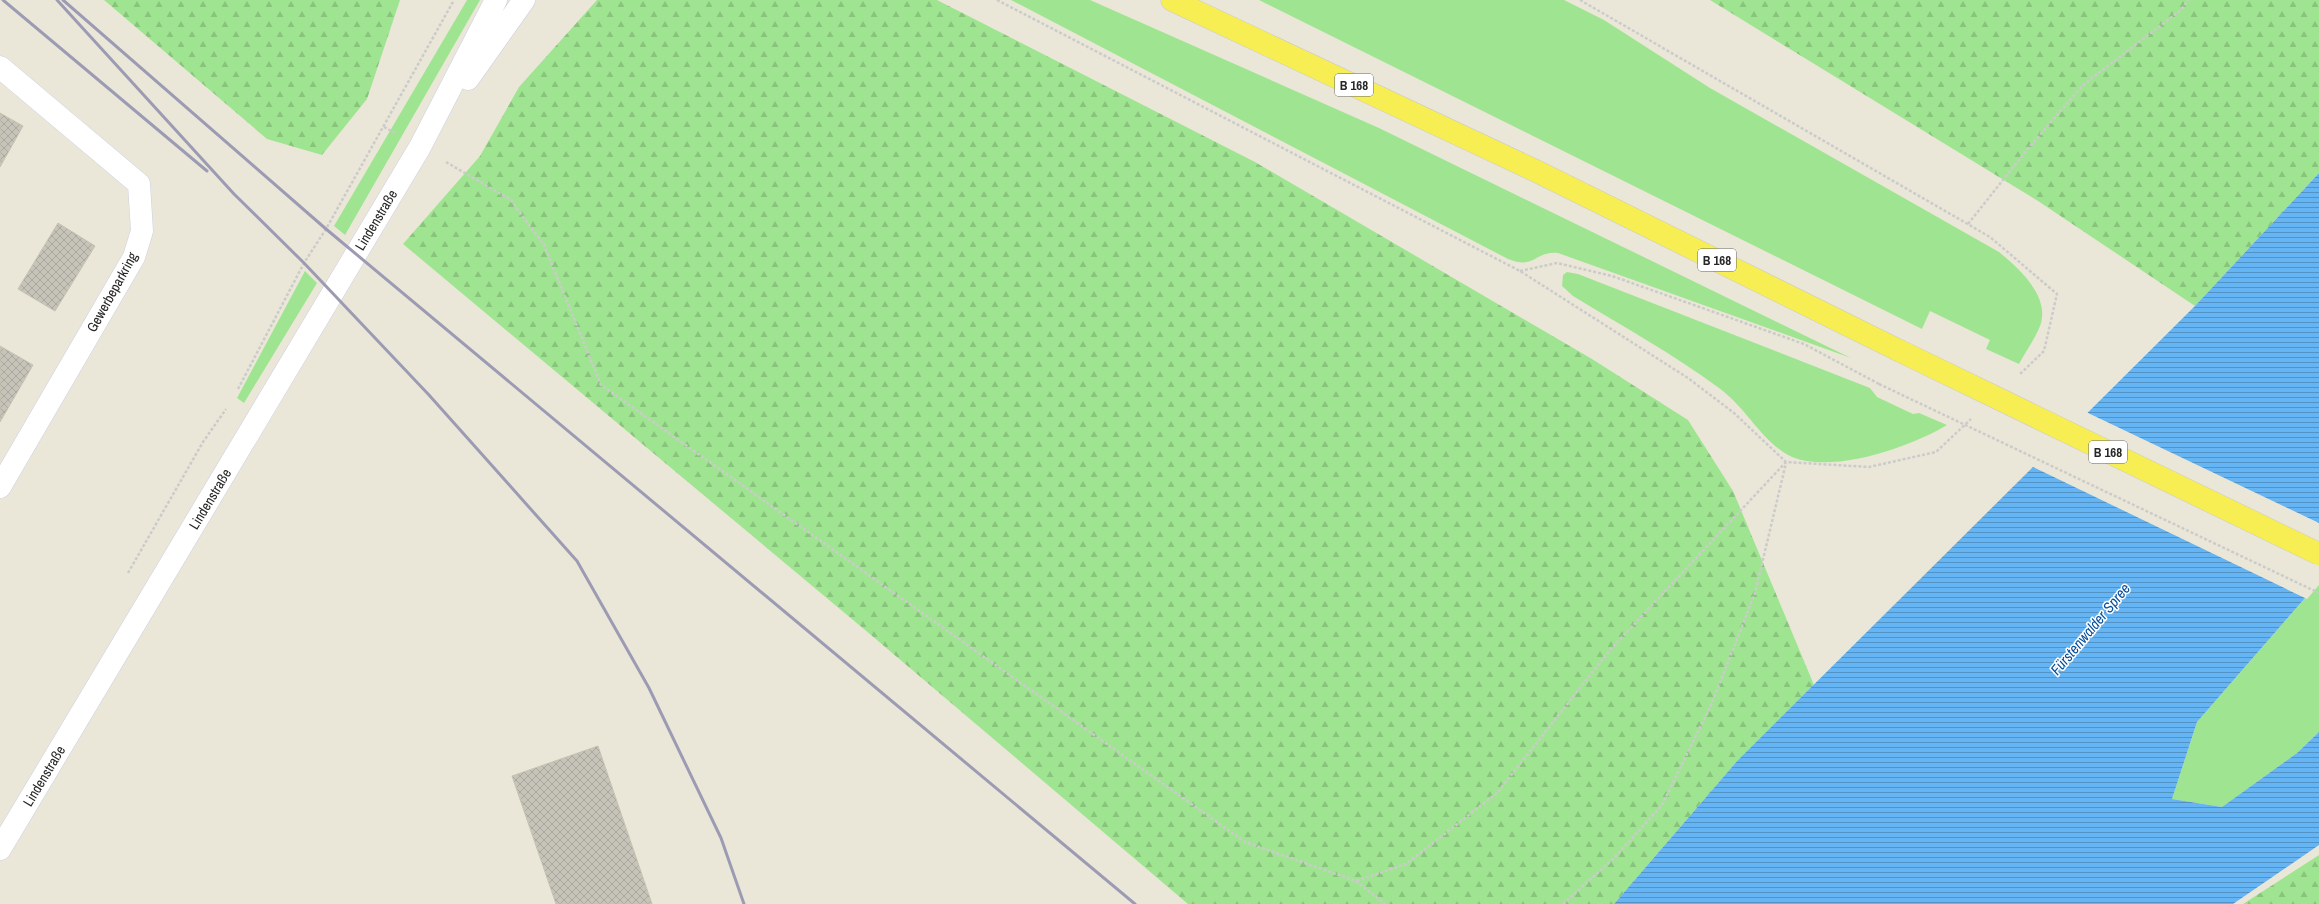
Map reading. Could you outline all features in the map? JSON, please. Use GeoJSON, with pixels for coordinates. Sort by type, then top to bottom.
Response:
{"type":"FeatureCollection","features":[{"type":"Feature","properties":{"kind":"main road","name":"B 168"},"geometry":{"type":"LineString","coordinates":[[1172,0],[1536,171],[1898,350],[2319,554]]}},
{"type":"Feature","properties":{"kind":"street","name":"Lindenstraße"},"geometry":{"type":"LineString","coordinates":[[0,849],[420,147],[496,0]]}},
{"type":"Feature","properties":{"kind":"street","name":"Lindenstraße"},"geometry":{"type":"LineString","coordinates":[[420,147],[524,0]]}},
{"type":"Feature","properties":{"kind":"street","name":"Gewerbeparkring"},"geometry":{"type":"LineString","coordinates":[[0,67],[139,184],[142,231],[134,258],[0,486]]}},
{"type":"Feature","properties":{"kind":"path"},"geometry":{"type":"LineString","coordinates":[[236,393],[304,263],[341,202],[454,0]]}},
{"type":"Feature","properties":{"kind":"path"},"geometry":{"type":"LineString","coordinates":[[997,0],[1520,271],[1688,378],[1734,413],[1786,462]]}},
{"type":"Feature","properties":{"kind":"path"},"geometry":{"type":"LineString","coordinates":[[1580,0],[1968,224],[2026,151],[2083,85],[2182,9],[2188,0]]}},
{"type":"Feature","properties":{"kind":"path"},"geometry":{"type":"LineString","coordinates":[[420,147],[511,200],[544,245],[601,385],[1245,842],[1356,881],[1385,904]]}},
{"type":"Feature","properties":{"kind":"path"},"geometry":{"type":"LineString","coordinates":[[1520,271],[1557,263],[1612,276],[1804,344],[1879,384],[2319,593]]}},
{"type":"Feature","properties":{"kind":"path"},"geometry":{"type":"LineString","coordinates":[[125,579],[203,442],[228,406]]}},
{"type":"Feature","properties":{"kind":"path"},"geometry":{"type":"LineString","coordinates":[[1356,881],[1406,864],[1497,793],[1610,650],[1786,462]]}},
{"type":"Feature","properties":{"kind":"path"},"geometry":{"type":"LineString","coordinates":[[1563,904],[1614,858],[1662,805],[1712,703],[1755,593],[1786,462]]}},
{"type":"Feature","properties":{"kind":"green space"},"geometry":{"type":"Polygon","coordinates":[[[104,0],[400,0],[367,99],[322,155],[267,139],[104,0]]]}},
{"type":"Feature","properties":{"kind":"green space"},"geometry":{"type":"Polygon","coordinates":[[[467,0],[480,0],[345,235],[334,226],[467,0]]]}},
{"type":"Feature","properties":{"kind":"green space"},"geometry":{"type":"Polygon","coordinates":[[[597,0],[937,0],[1255,162],[1592,359],[1688,420],[1733,491],[1814,685],[1738,760],[1614,904],[1188,904],[871,635],[403,244],[480,156],[519,87],[597,0]]]}},
{"type":"Feature","properties":{"kind":"green space"},"geometry":{"type":"Polygon","coordinates":[[[1011,0],[1090,0],[1379,128],[1851,358],[1558,253],[1550,253],[1524,262],[1517,262],[1508,259],[1011,0]]]}},
{"type":"Feature","properties":{"kind":"green space"},"geometry":{"type":"Polygon","coordinates":[[[1259,0],[1564,0],[1604,20],[1710,88],[1999,252],[2024,275],[2037,294],[2041,304],[2042,315],[2040,326],[2019,364],[1986,349],[1990,340],[1930,311],[1922,329],[1259,0]]]}},
{"type":"Feature","properties":{"kind":"green space"},"geometry":{"type":"Polygon","coordinates":[[[1710,0],[2319,0],[2319,173],[2195,306],[2038,201],[1710,0]]]}},
{"type":"Feature","properties":{"kind":"green space"},"geometry":{"type":"Polygon","coordinates":[[[305,271],[317,283],[244,403],[237,398],[305,271]]]}},
{"type":"Feature","properties":{"kind":"green space"},"geometry":{"type":"Polygon","coordinates":[[[1567,272],[1578,274],[1870,388],[1877,397],[1913,414],[1919,413],[1947,425],[1912,442],[1866,457],[1843,461],[1820,462],[1800,459],[1783,452],[1766,438],[1736,404],[1719,388],[1666,352],[1573,296],[1562,286],[1563,275],[1567,272]]]}},
{"type":"Feature","properties":{"kind":"green space"},"geometry":{"type":"Polygon","coordinates":[[[2319,582],[2319,732],[2297,753],[2222,807],[2172,799],[2197,722],[2319,582]]]}},
{"type":"Feature","properties":{"kind":"green space"},"geometry":{"type":"Polygon","coordinates":[[[2319,855],[2319,904],[2243,904],[2319,855]]]}},
{"type":"Feature","properties":{"kind":"water","name":"Fürstenwalder Spree"},"geometry":{"type":"Polygon","coordinates":[[[2319,173],[2319,582],[2197,722],[2172,799],[2222,807],[2297,753],[2319,732],[2319,845],[2233,904],[1614,904],[1738,760],[2195,306],[2319,173]]]}},
{"type":"Feature","properties":{"kind":"pier"},"geometry":{"type":"Polygon","coordinates":[[[2086,412],[2319,523],[2319,585],[2307,599],[2031,466],[2086,412]]]}},
{"type":"Feature","properties":{"kind":"building"},"geometry":{"type":"Polygon","coordinates":[[[0,113],[23,126],[0,167],[0,113]]]}},
{"type":"Feature","properties":{"kind":"building"},"geometry":{"type":"Polygon","coordinates":[[[58,223],[95,246],[55,311],[18,289],[58,223]]]}},
{"type":"Feature","properties":{"kind":"building"},"geometry":{"type":"Polygon","coordinates":[[[0,346],[33,365],[0,422],[0,346]]]}},
{"type":"Feature","properties":{"kind":"building"},"geometry":{"type":"Polygon","coordinates":[[[598,746],[652,904],[556,904],[512,776],[598,746]]]}},
{"type":"Feature","properties":{"kind":"railway"},"geometry":{"type":"LineString","coordinates":[[3,0],[207,171]]}},
{"type":"Feature","properties":{"kind":"railway"},"geometry":{"type":"LineString","coordinates":[[57,0],[234,194],[304,263],[429,395],[577,561],[649,688],[721,838],[744,904]]}},
{"type":"Feature","properties":{"kind":"railway"},"geometry":{"type":"LineString","coordinates":[[63,0],[326,229],[1135,904]]}}]}
